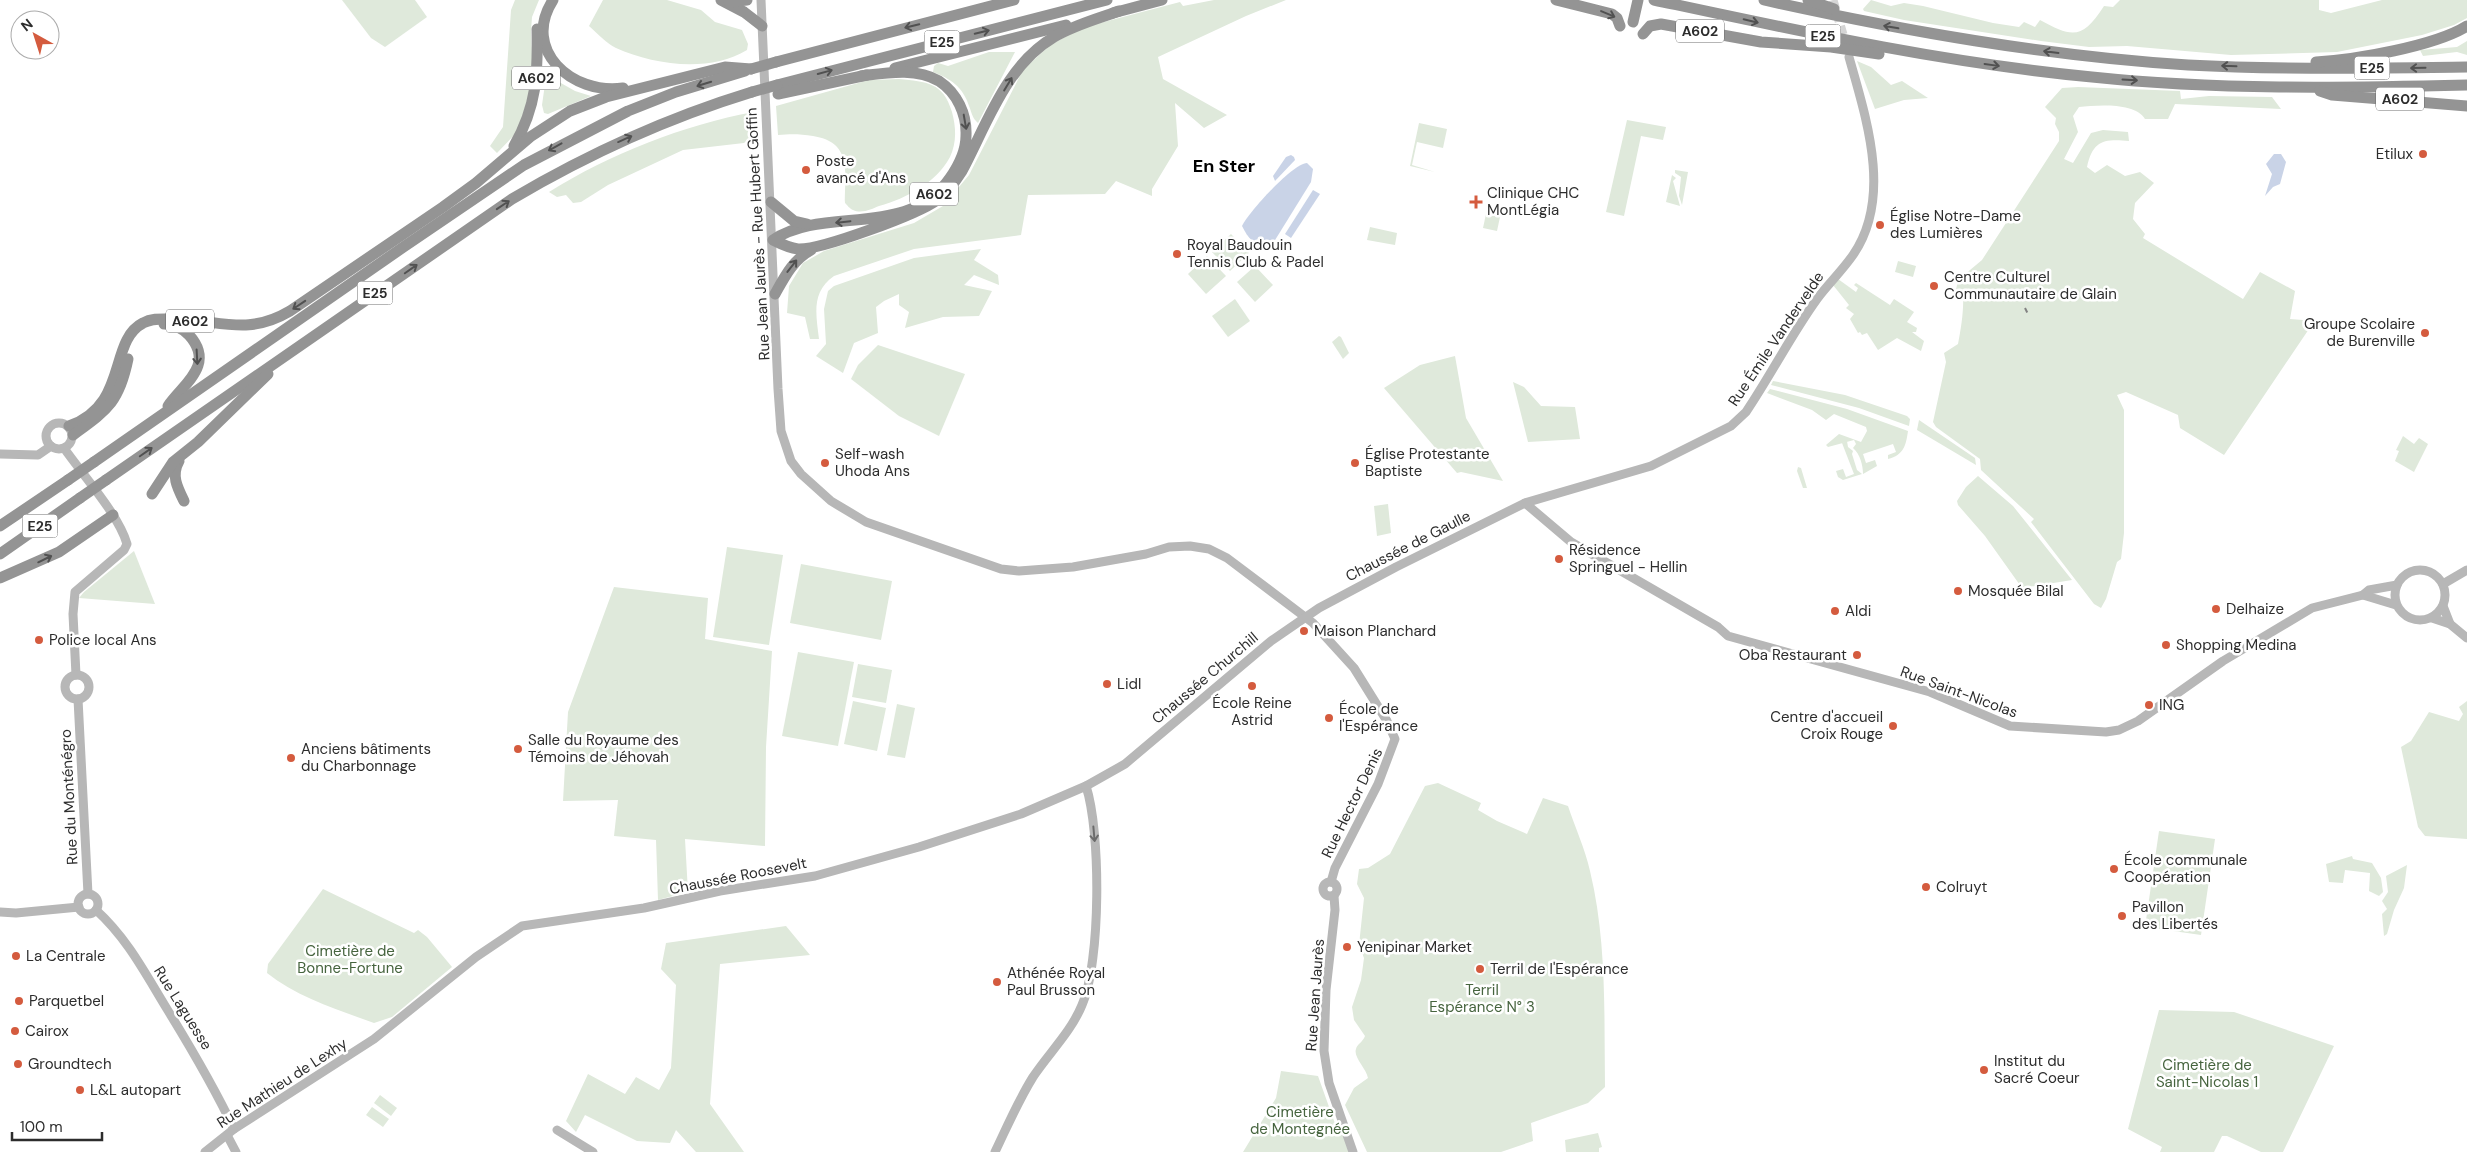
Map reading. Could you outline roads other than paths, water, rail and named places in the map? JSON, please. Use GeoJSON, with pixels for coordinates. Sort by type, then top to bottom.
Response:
{"type":"FeatureCollection","features":[{"type":"Feature","properties":{"kind":"highway","name":"A602"},"geometry":{"type":"LineString","coordinates":[[511,152],[527,123],[533,105],[537,71],[538,16],[545,0]]}},
{"type":"Feature","properties":{"kind":"highway","name":"A602"},"geometry":{"type":"LineString","coordinates":[[553,0],[546,16],[545,43],[555,64],[564,74],[577,82],[598,88],[620,89],[647,85]]}},
{"type":"Feature","properties":{"kind":"highway"},"geometry":{"type":"LineString","coordinates":[[725,1],[747,0]]}},
{"type":"Feature","properties":{"kind":"highway","name":"E25"},"geometry":{"type":"LineString","coordinates":[[0,526],[315,308],[447,211],[524,165],[628,110],[676,92],[751,69],[1014,0]]}},
{"type":"Feature","properties":{"kind":"highway","name":"E25"},"geometry":{"type":"LineString","coordinates":[[0,554],[466,230],[541,182],[604,149],[663,122],[752,92],[778,89],[1107,0]]}},
{"type":"Feature","properties":{"kind":"highway","name":"A602"},"geometry":{"type":"LineString","coordinates":[[778,89],[861,76],[910,73],[932,78],[940,82],[954,96],[963,112],[966,134],[964,153],[946,184],[927,200],[911,208],[867,220],[809,224],[786,230],[773,240],[791,248],[800,249],[818,246],[910,215],[938,200],[955,182],[962,171],[1004,90],[1026,59],[1056,36],[1077,26],[1119,11],[1162,0]]}},
{"type":"Feature","properties":{"kind":"highway"},"geometry":{"type":"LineString","coordinates":[[1556,0],[1612,14],[1617,18],[1620,26]]}},
{"type":"Feature","properties":{"kind":"highway"},"geometry":{"type":"LineString","coordinates":[[1634,19],[1638,0]]}},
{"type":"Feature","properties":{"kind":"highway","name":"E25"},"geometry":{"type":"LineString","coordinates":[[1654,0],[1767,25],[1944,59],[2103,78],[2309,87],[2467,85]]}},
{"type":"Feature","properties":{"kind":"highway","name":"E25"},"geometry":{"type":"LineString","coordinates":[[1764,0],[1956,39],[2091,56],[2188,65],[2278,68],[2467,67]]}},
{"type":"Feature","properties":{"kind":"highway"},"geometry":{"type":"LineString","coordinates":[[1808,0],[1851,13],[1860,21]]}},
{"type":"Feature","properties":{"kind":"highway"},"geometry":{"type":"LineString","coordinates":[[725,1],[762,26]]}},
{"type":"Feature","properties":{"kind":"highway"},"geometry":{"type":"LineString","coordinates":[[861,76],[969,51],[1119,11]]}},
{"type":"Feature","properties":{"kind":"highway","name":"A602"},"geometry":{"type":"LineString","coordinates":[[1643,34],[1650,26],[1661,24],[1761,42],[1831,47],[1934,64],[1944,59]]}},
{"type":"Feature","properties":{"kind":"highway"},"geometry":{"type":"LineString","coordinates":[[2278,68],[2299,62],[2329,61],[2407,47],[2440,39],[2467,26]]}},
{"type":"Feature","properties":{"kind":"highway","name":"A602"},"geometry":{"type":"LineString","coordinates":[[71,431],[102,402],[114,381],[129,335],[142,323],[160,319],[240,326],[268,322],[290,311],[447,211],[511,152],[547,124],[570,111],[606,97],[647,85],[725,67],[751,69]]}},
{"type":"Feature","properties":{"kind":"highway","name":"A602"},"geometry":{"type":"LineString","coordinates":[[2309,87],[2332,95],[2467,106]]}},
{"type":"Feature","properties":{"kind":"highway","name":"A602"},"geometry":{"type":"LineString","coordinates":[[771,202],[794,221],[809,224]]}},
{"type":"Feature","properties":{"kind":"highway","name":"A602"},"geometry":{"type":"LineString","coordinates":[[776,294],[796,260],[818,246]]}},
{"type":"Feature","properties":{"kind":"highway","name":"A602"},"geometry":{"type":"LineString","coordinates":[[315,308],[354,269]]}},
{"type":"Feature","properties":{"kind":"highway","name":"A602"},"geometry":{"type":"LineString","coordinates":[[71,431],[110,405],[117,396],[131,346],[138,334],[148,328],[168,324],[177,327],[190,337],[198,354],[198,363],[194,376],[174,397],[160,416]]}},
{"type":"Feature","properties":{"kind":"highway"},"geometry":{"type":"LineString","coordinates":[[152,494],[174,462],[284,357]]}},
{"type":"Feature","properties":{"kind":"highway"},"geometry":{"type":"LineString","coordinates":[[182,455],[174,474],[177,488],[184,501]]}},
{"type":"Feature","properties":{"kind":"highway"},"geometry":{"type":"LineString","coordinates":[[0,578],[59,552],[113,515]]}},
{"type":"Feature","properties":{"kind":"street"},"geometry":{"type":"LineString","coordinates":[[761,0],[762,26]]}},
{"type":"Feature","properties":{"kind":"street","name":"Rue Jean Jaurès - Rue Hubert Goffin"},"geometry":{"type":"LineString","coordinates":[[762,26],[781,431],[791,461],[801,474],[831,500],[866,522],[1001,569],[1030,572],[1073,567],[1146,554],[1169,547],[1190,546],[1209,549],[1227,558],[1305,616]]}},
{"type":"Feature","properties":{"kind":"street","name":"Rue Émile Vandervelde"},"geometry":{"type":"LineString","coordinates":[[1525,503],[1651,466],[1731,426],[1746,412],[1816,299],[1853,255],[1865,231],[1874,188],[1874,165],[1866,118],[1849,57]]}},
{"type":"Feature","properties":{"kind":"street"},"geometry":{"type":"LineString","coordinates":[[51,446],[46,434],[50,426],[60,423],[71,431],[71,442],[64,448]]}},
{"type":"Feature","properties":{"kind":"street"},"geometry":{"type":"LineString","coordinates":[[0,454],[38,455],[51,446],[64,448],[113,515]]}},
{"type":"Feature","properties":{"kind":"street","name":"Chaussée de Gaulle"},"geometry":{"type":"LineString","coordinates":[[1305,616],[1525,503]]}},
{"type":"Feature","properties":{"kind":"street","name":"Rue Saint-Nicolas"},"geometry":{"type":"LineString","coordinates":[[1525,503],[1569,541],[1718,627],[1728,636],[1928,692],[2018,728],[2114,732],[2133,724],[2157,709],[2226,660],[2312,608],[2363,595],[2369,590],[2397,585]]}},
{"type":"Feature","properties":{"kind":"street","name":"Rue du Monténégro"},"geometry":{"type":"LineString","coordinates":[[76,675],[72,614],[75,592],[124,550],[128,544],[125,534],[113,515]]}},
{"type":"Feature","properties":{"kind":"street"},"geometry":{"type":"LineString","coordinates":[[2396,605],[2394,595],[2402,576],[2419,569],[2435,574],[2443,584],[2445,599],[2443,606],[2432,618]]}},
{"type":"Feature","properties":{"kind":"street"},"geometry":{"type":"LineString","coordinates":[[2443,584],[2467,570]]}},
{"type":"Feature","properties":{"kind":"street"},"geometry":{"type":"LineString","coordinates":[[2363,595],[2396,605],[2408,618],[2416,620],[2432,618],[2450,624],[2467,638]]}},
{"type":"Feature","properties":{"kind":"street"},"geometry":{"type":"LineString","coordinates":[[2443,606],[2450,624]]}},
{"type":"Feature","properties":{"kind":"street","name":"Rue Hector Denis"},"geometry":{"type":"LineString","coordinates":[[1305,616],[1354,668],[1394,735],[1394,746],[1388,762],[1335,868],[1331,882]]}},
{"type":"Feature","properties":{"kind":"street","name":"Chaussée Churchill"},"geometry":{"type":"LineString","coordinates":[[1125,764],[1271,641],[1305,616]]}},
{"type":"Feature","properties":{"kind":"street","name":"Rue du Monténégro"},"geometry":{"type":"LineString","coordinates":[[76,675],[85,678],[89,686],[85,696],[78,699],[69,696],[65,689],[69,678],[76,675]]}},
{"type":"Feature","properties":{"kind":"street","name":"Rue du Monténégro"},"geometry":{"type":"LineString","coordinates":[[78,699],[88,894]]}},
{"type":"Feature","properties":{"kind":"street","name":"Chaussée Roosevelt"},"geometry":{"type":"LineString","coordinates":[[374,1039],[476,957],[522,926],[644,908],[720,891],[814,876],[1015,817],[1086,786],[1125,764]]}},
{"type":"Feature","properties":{"kind":"street"},"geometry":{"type":"LineString","coordinates":[[995,1152],[1032,1078],[1072,1025],[1082,1005],[1092,969],[1097,873],[1092,805],[1086,786]]}},
{"type":"Feature","properties":{"kind":"street","name":"Rue Jean Jaurès"},"geometry":{"type":"LineString","coordinates":[[1331,882],[1324,885],[1323,890],[1327,896],[1334,896],[1335,910],[1324,1036],[1325,1069],[1353,1152]]}},
{"type":"Feature","properties":{"kind":"street"},"geometry":{"type":"LineString","coordinates":[[88,894],[96,898],[98,904],[96,910],[88,914],[79,907],[79,899],[88,894]]}},
{"type":"Feature","properties":{"kind":"street"},"geometry":{"type":"LineString","coordinates":[[0,912],[16,913],[79,907]]}},
{"type":"Feature","properties":{"kind":"street","name":"Rue Laguesse"},"geometry":{"type":"LineString","coordinates":[[96,910],[115,927],[133,952],[203,1066],[231,1132],[236,1152]]}},
{"type":"Feature","properties":{"kind":"street","name":"Rue Mathieu de Lexhy"},"geometry":{"type":"LineString","coordinates":[[207,1151],[231,1132],[374,1039]]}},
{"type":"Feature","properties":{"kind":"street"},"geometry":{"type":"LineString","coordinates":[[557,1130],[592,1152]]}},
{"type":"Feature","properties":{"kind":"water"},"geometry":{"type":"Polygon","coordinates":[[[2274,154],[2281,154],[2286,162],[2280,184],[2273,187],[2265,196],[2272,174],[2266,164],[2274,154]]]}},
{"type":"Feature","properties":{"kind":"water"},"geometry":{"type":"Polygon","coordinates":[[[1291,155],[1295,160],[1275,181],[1273,176],[1286,157],[1291,155]]]}},
{"type":"Feature","properties":{"kind":"water"},"geometry":{"type":"Polygon","coordinates":[[[1307,163],[1313,169],[1311,182],[1272,245],[1257,244],[1247,235],[1242,226],[1246,219],[1291,171],[1307,163]]]}},
{"type":"Feature","properties":{"kind":"water"},"geometry":{"type":"Polygon","coordinates":[[[1313,190],[1320,194],[1291,238],[1285,234],[1313,190]]]}},
{"type":"Feature","properties":{"kind":"tunnel"},"geometry":{"type":"LineString","coordinates":[[1833,0],[1846,45]]}},
{"type":"Feature","properties":{"kind":"railway"},"geometry":{"type":"LineString","coordinates":[[2025,308],[2028,314]]}},
{"type":"Feature","properties":{"kind":"place","name":"Etilux"},"geometry":{"type":"Point","coordinates":[2423,154]}},
{"type":"Feature","properties":{"kind":"place","name":"Poste avancé d'Ans"},"geometry":{"type":"Point","coordinates":[806,170]}},
{"type":"Feature","properties":{"kind":"place","name":"Clinique CHC MontLégia"},"geometry":{"type":"Point","coordinates":[1476,202]}},
{"type":"Feature","properties":{"kind":"place","name":"Église Notre-Dame des Lumières"},"geometry":{"type":"Point","coordinates":[1880,225]}},
{"type":"Feature","properties":{"kind":"place","name":"Royal Baudouin Tennis Club & Padel"},"geometry":{"type":"Point","coordinates":[1177,254]}},
{"type":"Feature","properties":{"kind":"place","name":"Centre Culturel Communautaire de Glain"},"geometry":{"type":"Point","coordinates":[1934,286]}},
{"type":"Feature","properties":{"kind":"place","name":"Groupe Scolaire de Burenville"},"geometry":{"type":"Point","coordinates":[2425,333]}},
{"type":"Feature","properties":{"kind":"place","name":"Self-wash Uhoda Ans"},"geometry":{"type":"Point","coordinates":[825,463]}},
{"type":"Feature","properties":{"kind":"place","name":"Église Protestante Baptiste"},"geometry":{"type":"Point","coordinates":[1355,463]}},
{"type":"Feature","properties":{"kind":"place","name":"Résidence Springuel - Hellin"},"geometry":{"type":"Point","coordinates":[1559,559]}},
{"type":"Feature","properties":{"kind":"place","name":"Mosquée Bilal"},"geometry":{"type":"Point","coordinates":[1958,591]}},
{"type":"Feature","properties":{"kind":"place","name":"Delhaize"},"geometry":{"type":"Point","coordinates":[2216,609]}},
{"type":"Feature","properties":{"kind":"place","name":"Aldi"},"geometry":{"type":"Point","coordinates":[1835,611]}},
{"type":"Feature","properties":{"kind":"place","name":"Maison Planchard"},"geometry":{"type":"Point","coordinates":[1304,631]}},
{"type":"Feature","properties":{"kind":"place","name":"Police local Ans"},"geometry":{"type":"Point","coordinates":[39,640]}},
{"type":"Feature","properties":{"kind":"place","name":"Shopping Medina"},"geometry":{"type":"Point","coordinates":[2166,645]}},
{"type":"Feature","properties":{"kind":"place","name":"Oba Restaurant"},"geometry":{"type":"Point","coordinates":[1857,655]}},
{"type":"Feature","properties":{"kind":"place","name":"Lidl"},"geometry":{"type":"Point","coordinates":[1107,684]}},
{"type":"Feature","properties":{"kind":"place","name":"École Reine Astrid"},"geometry":{"type":"Point","coordinates":[1252,686]}},
{"type":"Feature","properties":{"kind":"place","name":"ING"},"geometry":{"type":"Point","coordinates":[2149,705]}},
{"type":"Feature","properties":{"kind":"place","name":"École de l'Espérance"},"geometry":{"type":"Point","coordinates":[1329,718]}},
{"type":"Feature","properties":{"kind":"place","name":"Centre d'accueil Croix Rouge"},"geometry":{"type":"Point","coordinates":[1893,726]}},
{"type":"Feature","properties":{"kind":"place","name":"Salle du Royaume des Témoins de Jéhovah"},"geometry":{"type":"Point","coordinates":[518,749]}},
{"type":"Feature","properties":{"kind":"place","name":"Anciens bâtiments du Charbonnage"},"geometry":{"type":"Point","coordinates":[291,758]}},
{"type":"Feature","properties":{"kind":"place","name":"École communale Coopération"},"geometry":{"type":"Point","coordinates":[2114,869]}},
{"type":"Feature","properties":{"kind":"place","name":"Colruyt"},"geometry":{"type":"Point","coordinates":[1926,887]}},
{"type":"Feature","properties":{"kind":"place","name":"Pavillon des Libertés"},"geometry":{"type":"Point","coordinates":[2122,916]}},
{"type":"Feature","properties":{"kind":"place","name":"Yenipinar Market"},"geometry":{"type":"Point","coordinates":[1347,947]}},
{"type":"Feature","properties":{"kind":"place","name":"La Centrale"},"geometry":{"type":"Point","coordinates":[16,956]}},
{"type":"Feature","properties":{"kind":"place","name":"Terril de l'Espérance"},"geometry":{"type":"Point","coordinates":[1480,969]}},
{"type":"Feature","properties":{"kind":"place","name":"Athénée Royal Paul Brusson"},"geometry":{"type":"Point","coordinates":[997,982]}},
{"type":"Feature","properties":{"kind":"place","name":"Parquetbel"},"geometry":{"type":"Point","coordinates":[19,1001]}},
{"type":"Feature","properties":{"kind":"place","name":"Cairox"},"geometry":{"type":"Point","coordinates":[15,1031]}},
{"type":"Feature","properties":{"kind":"place","name":"Groundtech"},"geometry":{"type":"Point","coordinates":[18,1064]}},
{"type":"Feature","properties":{"kind":"place","name":"Institut du Sacré Coeur"},"geometry":{"type":"Point","coordinates":[1984,1070]}},
{"type":"Feature","properties":{"kind":"place","name":"L&L autopart"},"geometry":{"type":"Point","coordinates":[80,1090]}},
{"type":"Feature","properties":{"kind":"district","name":"En Ster"},"geometry":{"type":"Point","coordinates":[1224,166]}},
{"type":"Feature","properties":{"kind":"park label","name":"Cimetière de Bonne-Fortune"},"geometry":{"type":"Point","coordinates":[350,960]}},
{"type":"Feature","properties":{"kind":"park label","name":"Terril Espérance N° 3"},"geometry":{"type":"Point","coordinates":[1482,998]}},
{"type":"Feature","properties":{"kind":"park label","name":"Cimetière de Saint-Nicolas 1"},"geometry":{"type":"Point","coordinates":[2207,1074]}},
{"type":"Feature","properties":{"kind":"park label","name":"Cimetière de Montegnée"},"geometry":{"type":"Point","coordinates":[1300,1120]}}]}
